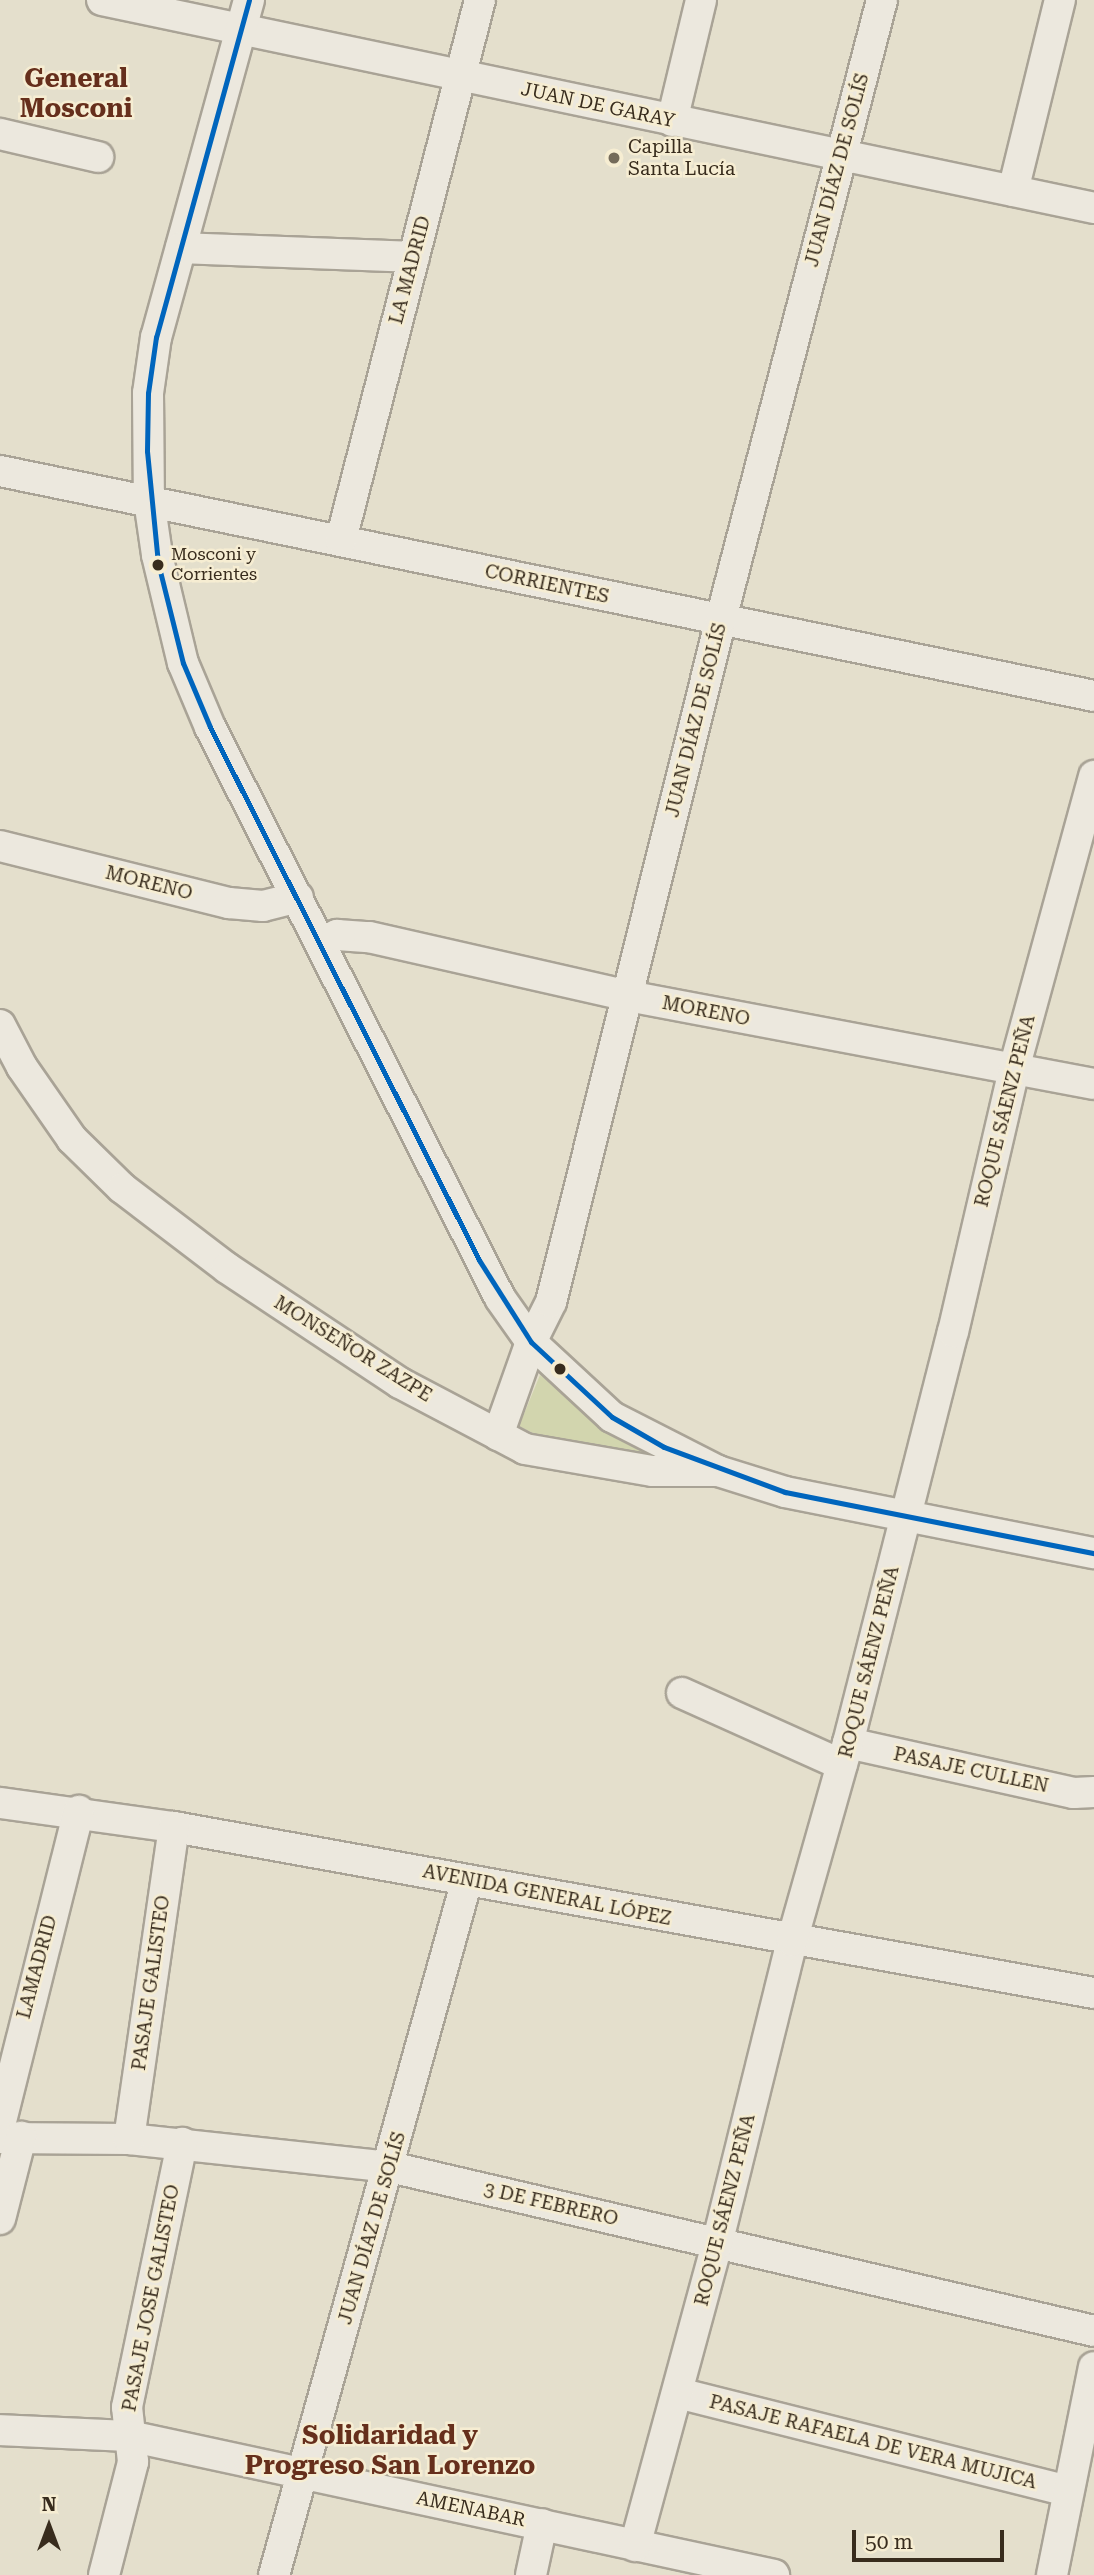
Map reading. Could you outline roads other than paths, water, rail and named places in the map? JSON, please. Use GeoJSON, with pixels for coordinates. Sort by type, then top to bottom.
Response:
{"type":"FeatureCollection","features":[{"type":"Feature","properties":{"kind":"street","name":"JUAN DE GARAY"},"geometry":{"type":"LineString","coordinates":[[102,0],[1094,208]]}},
{"type":"Feature","properties":{"kind":"street"},"geometry":{"type":"LineString","coordinates":[[248,0],[156,337],[148,393],[149,499],[166,605],[183,663],[210,727],[479,1260],[531,1342],[612,1417],[718,1471]]}},
{"type":"Feature","properties":{"kind":"street","name":"LA MADRID"},"geometry":{"type":"LineString","coordinates":[[341,540],[480,0]]}},
{"type":"Feature","properties":{"kind":"street"},"geometry":{"type":"LineString","coordinates":[[672,121],[701,0]]}},
{"type":"Feature","properties":{"kind":"street","name":"JUAN DÍAZ DE SOLÍS"},"geometry":{"type":"LineString","coordinates":[[498,1435],[531,1342],[551,1302],[720,620],[882,0]]}},
{"type":"Feature","properties":{"kind":"street"},"geometry":{"type":"LineString","coordinates":[[1013,191],[1060,0]]}},
{"type":"Feature","properties":{"kind":"street"},"geometry":{"type":"LineString","coordinates":[[0,134],[98,157]]}},
{"type":"Feature","properties":{"kind":"street"},"geometry":{"type":"LineString","coordinates":[[181,248],[414,257]]}},
{"type":"Feature","properties":{"kind":"street","name":"CORRIENTES"},"geometry":{"type":"LineString","coordinates":[[0,471],[149,499],[1094,696]]}},
{"type":"Feature","properties":{"kind":"street","name":"ROQUE SÁENZ PEÑA"},"geometry":{"type":"LineString","coordinates":[[635,2546],[717,2244],[792,1941],[845,1754],[906,1516],[1014,1069],[1094,776]]}},
{"type":"Feature","properties":{"kind":"street","name":"MORENO"},"geometry":{"type":"LineString","coordinates":[[0,846],[229,903],[263,906],[298,897]]}},
{"type":"Feature","properties":{"kind":"street","name":"MORENO"},"geometry":{"type":"LineString","coordinates":[[321,943],[337,935],[369,937],[628,996],[1094,1084]]}},
{"type":"Feature","properties":{"kind":"street","name":"MONSEÑOR ZAZPE"},"geometry":{"type":"LineString","coordinates":[[0,1025],[22,1067],[72,1139],[122,1188],[227,1268],[400,1383],[525,1449],[652,1471],[718,1471],[785,1492],[1094,1553]]}},
{"type":"Feature","properties":{"kind":"street","name":"PASAJE CULLEN"},"geometry":{"type":"LineString","coordinates":[[682,1693],[845,1754],[1074,1793],[1094,1792]]}},
{"type":"Feature","properties":{"kind":"street","name":"AVENIDA GENERAL LÓPEZ"},"geometry":{"type":"LineString","coordinates":[[0,1803],[79,1811],[174,1826],[792,1941],[1094,1993]]}},
{"type":"Feature","properties":{"kind":"street","name":"LAMADRID"},"geometry":{"type":"LineString","coordinates":[[0,2219],[7,2133],[79,1811]]}},
{"type":"Feature","properties":{"kind":"street","name":"PASAJE GALISTEO"},"geometry":{"type":"LineString","coordinates":[[129,2139],[174,1826]]}},
{"type":"Feature","properties":{"kind":"street","name":"JUAN DÍAZ DE SOLÍS"},"geometry":{"type":"LineString","coordinates":[[274,2575],[390,2167],[467,1880]]}},
{"type":"Feature","properties":{"kind":"street","name":"3 DE FEBRERO"},"geometry":{"type":"LineString","coordinates":[[7,2133],[182,2143],[390,2167],[1094,2331]]}},
{"type":"Feature","properties":{"kind":"street","name":"PASAJE JOSE GALISTEO"},"geometry":{"type":"LineString","coordinates":[[104,2575],[133,2462],[127,2407],[182,2143]]}},
{"type":"Feature","properties":{"kind":"street"},"geometry":{"type":"LineString","coordinates":[[1052,2575],[1094,2367]]}},
{"type":"Feature","properties":{"kind":"street","name":"PASAJE RAFAELA DE VERA MUJICA"},"geometry":{"type":"LineString","coordinates":[[678,2393],[1068,2490]]}},
{"type":"Feature","properties":{"kind":"street","name":"AMENABAR"},"geometry":{"type":"LineString","coordinates":[[0,2430],[129,2436],[774,2575]]}},
{"type":"Feature","properties":{"kind":"street"},"geometry":{"type":"LineString","coordinates":[[531,2575],[542,2524]]}},
{"type":"Feature","properties":{"kind":"place","name":"Capilla Santa Lucía"},"geometry":{"type":"Point","coordinates":[614,158]}},
{"type":"Feature","properties":{"kind":"place","name":"Mosconi y Corrientes"},"geometry":{"type":"Point","coordinates":[158,565]}},
{"type":"Feature","properties":{"kind":"district","name":"General Mosconi"},"geometry":{"type":"Point","coordinates":[76,94]}},
{"type":"Feature","properties":{"kind":"district","name":"Solidaridad y Progreso San Lorenzo"},"geometry":{"type":"Point","coordinates":[390,2451]}}]}
